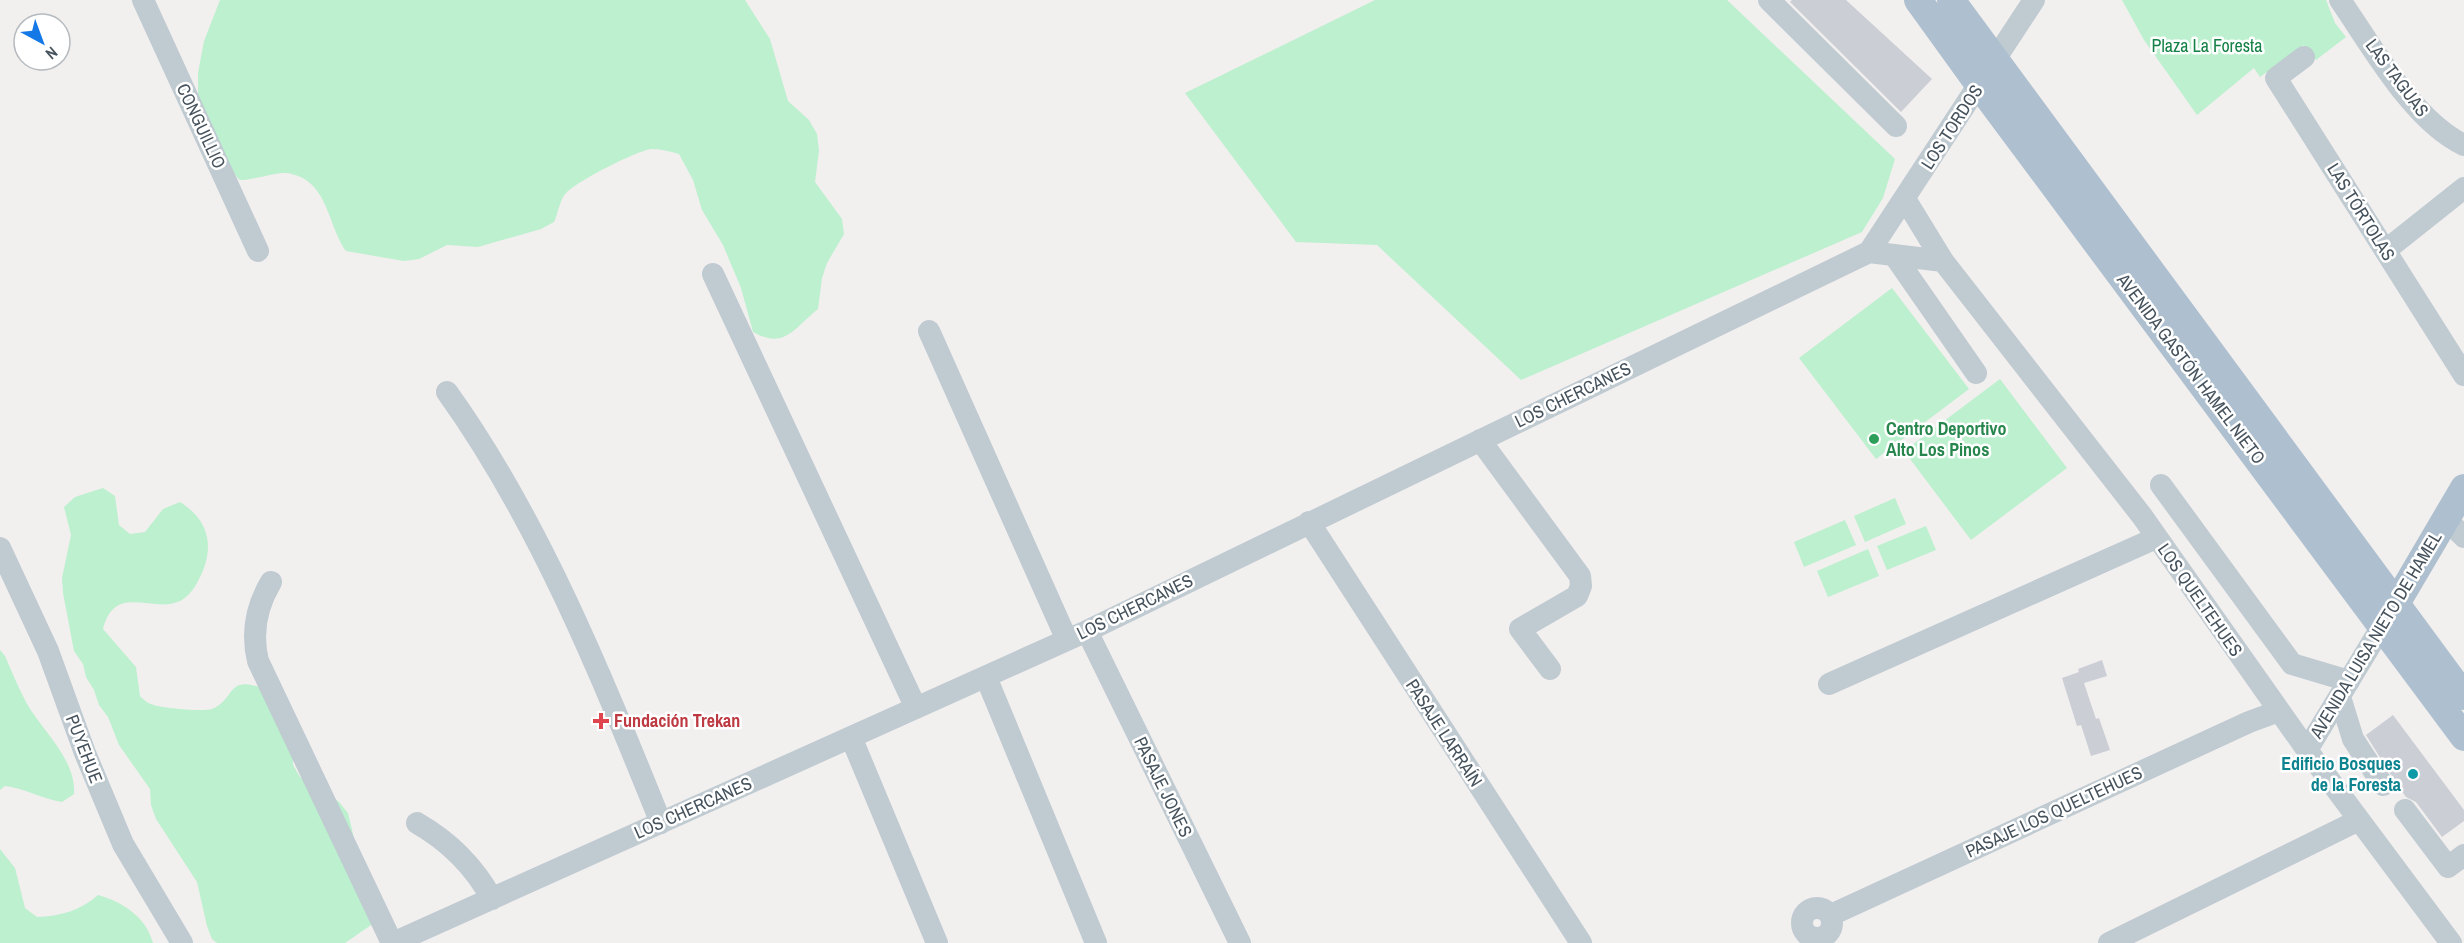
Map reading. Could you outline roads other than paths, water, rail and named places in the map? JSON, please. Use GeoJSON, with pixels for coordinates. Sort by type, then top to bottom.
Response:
{"type":"FeatureCollection","features":[{"type":"Feature","properties":{"kind":"main road","name":"AVENIDA GASTÓN HAMEL NIETO"},"geometry":{"type":"LineString","coordinates":[[1918,0],[1979,86],[2389,615],[2464,696]]}},
{"type":"Feature","properties":{"kind":"main road","name":"AVENIDA GASTÓN HAMEL NIETO"},"geometry":{"type":"LineString","coordinates":[[1951,0],[2389,615],[2464,737]]}},
{"type":"Feature","properties":{"kind":"main road","name":"AVENIDA LUISA NIETO DE HAMEL"},"geometry":{"type":"LineString","coordinates":[[2389,615],[2455,528],[2464,488]]}},
{"type":"Feature","properties":{"kind":"street","name":"CONGUILLIO"},"geometry":{"type":"LineString","coordinates":[[143,0],[258,251]]}},
{"type":"Feature","properties":{"kind":"street"},"geometry":{"type":"LineString","coordinates":[[1769,0],[1896,126]]}},
{"type":"Feature","properties":{"kind":"street","name":"LOS TORDOS"},"geometry":{"type":"LineString","coordinates":[[1869,252],[2034,0]]}},
{"type":"Feature","properties":{"kind":"street","name":"LAS TAGUAS"},"geometry":{"type":"LineString","coordinates":[[2340,0],[2415,106],[2442,132],[2464,146]]}},
{"type":"Feature","properties":{"kind":"street","name":"LAS TÓRTOLAS"},"geometry":{"type":"LineString","coordinates":[[2304,57],[2276,78],[2464,375]]}},
{"type":"Feature","properties":{"kind":"street"},"geometry":{"type":"LineString","coordinates":[[2386,250],[2464,188]]}},
{"type":"Feature","properties":{"kind":"street","name":"LOS QUELTEHUES"},"geometry":{"type":"LineString","coordinates":[[1905,199],[1942,261],[2142,516],[2307,750],[2451,943]]}},
{"type":"Feature","properties":{"kind":"street"},"geometry":{"type":"LineString","coordinates":[[1869,252],[1942,261]]}},
{"type":"Feature","properties":{"kind":"street","name":"LOS CHERCANES"},"geometry":{"type":"LineString","coordinates":[[393,943],[1077,636],[1869,252]]}},
{"type":"Feature","properties":{"kind":"street"},"geometry":{"type":"LineString","coordinates":[[1894,255],[1976,373]]}},
{"type":"Feature","properties":{"kind":"street"},"geometry":{"type":"LineString","coordinates":[[713,274],[916,708]]}},
{"type":"Feature","properties":{"kind":"street","name":"PASAJE JONES"},"geometry":{"type":"LineString","coordinates":[[930,331],[1077,636],[1240,943]]}},
{"type":"Feature","properties":{"kind":"street"},"geometry":{"type":"LineString","coordinates":[[447,393],[484,446],[544,560],[595,665],[661,823]]}},
{"type":"Feature","properties":{"kind":"street"},"geometry":{"type":"LineString","coordinates":[[1480,440],[1580,576],[1581,586],[1577,596],[1520,629],[1550,669]]}},
{"type":"Feature","properties":{"kind":"street"},"geometry":{"type":"LineString","coordinates":[[2161,485],[2292,664],[2344,689],[2353,739],[2383,784]]}},
{"type":"Feature","properties":{"kind":"street","name":"PASAJE LARRAÍN"},"geometry":{"type":"LineString","coordinates":[[1309,522],[1581,943]]}},
{"type":"Feature","properties":{"kind":"street"},"geometry":{"type":"LineString","coordinates":[[1829,684],[2156,538]]}},
{"type":"Feature","properties":{"kind":"street","name":"PUYEHUE"},"geometry":{"type":"LineString","coordinates":[[0,548],[48,651],[85,753],[123,844],[182,943]]}},
{"type":"Feature","properties":{"kind":"street"},"geometry":{"type":"LineString","coordinates":[[271,582],[263,595],[255,626],[258,661],[393,943]]}},
{"type":"Feature","properties":{"kind":"street","name":"AVENIDA LUISA NIETO DE HAMEL"},"geometry":{"type":"LineString","coordinates":[[2307,750],[2389,615]]}},
{"type":"Feature","properties":{"kind":"street"},"geometry":{"type":"LineString","coordinates":[[986,677],[1096,943]]}},
{"type":"Feature","properties":{"kind":"street","name":"PASAJE LOS QUELTEHUES"},"geometry":{"type":"LineString","coordinates":[[1831,915],[2249,722],[2279,711]]}},
{"type":"Feature","properties":{"kind":"street"},"geometry":{"type":"LineString","coordinates":[[851,737],[937,943]]}},
{"type":"Feature","properties":{"kind":"street"},"geometry":{"type":"LineString","coordinates":[[2405,810],[2448,867],[2464,855]]}},
{"type":"Feature","properties":{"kind":"street"},"geometry":{"type":"LineString","coordinates":[[2109,943],[2359,820]]}},
{"type":"Feature","properties":{"kind":"street"},"geometry":{"type":"LineString","coordinates":[[417,824],[432,832],[459,853],[483,882],[492,899]]}},
{"type":"Feature","properties":{"kind":"place","name":"Centro Deportivo Alto Los Pinos"},"geometry":{"type":"Point","coordinates":[1874,439]}},
{"type":"Feature","properties":{"kind":"place","name":"Fundación Trekan"},"geometry":{"type":"Point","coordinates":[601,721]}},
{"type":"Feature","properties":{"kind":"place","name":"Edificio Bosques de la Foresta"},"geometry":{"type":"Point","coordinates":[2413,774]}},
{"type":"Feature","properties":{"kind":"park label","name":"Plaza La Foresta"},"geometry":{"type":"Point","coordinates":[2207,46]}}]}
